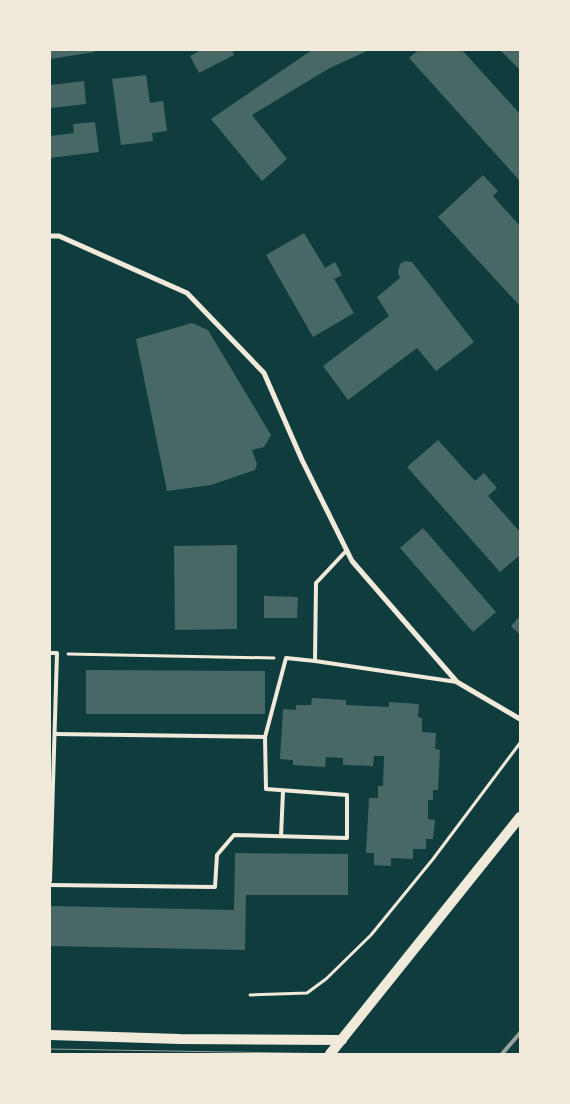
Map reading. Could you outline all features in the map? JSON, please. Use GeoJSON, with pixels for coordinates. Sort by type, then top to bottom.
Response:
{"type":"FeatureCollection","features":[{"type":"Feature","properties":{"kind":"main road"},"geometry":{"type":"LineString","coordinates":[[330,1054],[520,817]]}},
{"type":"Feature","properties":{"kind":"main road"},"geometry":{"type":"LineString","coordinates":[[50,1035],[180,1039],[342,1040]]}},
{"type":"Feature","properties":{"kind":"street"},"geometry":{"type":"LineString","coordinates":[[50,236],[59,236],[188,293],[264,373],[302,460],[352,561],[457,682],[520,719]]}},
{"type":"Feature","properties":{"kind":"lane"},"geometry":{"type":"LineString","coordinates":[[315,661],[316,582],[347,550]]}},
{"type":"Feature","properties":{"kind":"lane"},"geometry":{"type":"LineString","coordinates":[[50,653],[57,653],[50,880]]}},
{"type":"Feature","properties":{"kind":"lane"},"geometry":{"type":"LineString","coordinates":[[50,885],[215,887],[216,855],[234,835],[347,838],[347,795],[266,790],[265,737],[286,658],[457,682]]}},
{"type":"Feature","properties":{"kind":"lane"},"geometry":{"type":"LineString","coordinates":[[55,734],[265,737]]}},
{"type":"Feature","properties":{"kind":"lane"},"geometry":{"type":"LineString","coordinates":[[281,836],[283,790]]}},
{"type":"Feature","properties":{"kind":"path"},"geometry":{"type":"LineString","coordinates":[[57,653],[286,658]]}},
{"type":"Feature","properties":{"kind":"path"},"geometry":{"type":"LineString","coordinates":[[250,995],[307,993],[326,979],[383,920],[433,859],[520,742]]}},
{"type":"Feature","properties":{"kind":"building"},"geometry":{"type":"Polygon","coordinates":[[[50,50],[94,50],[95,52],[50,59],[50,50]]]}},
{"type":"Feature","properties":{"kind":"building"},"geometry":{"type":"Polygon","coordinates":[[[201,50],[232,50],[234,55],[199,73],[190,56],[201,50]]]}},
{"type":"Feature","properties":{"kind":"building"},"geometry":{"type":"Polygon","coordinates":[[[312,50],[369,50],[328,69],[252,115],[287,159],[262,181],[211,119],[312,50]]]}},
{"type":"Feature","properties":{"kind":"building"},"geometry":{"type":"Polygon","coordinates":[[[418,50],[462,50],[520,114],[520,181],[409,58],[418,50]]]}},
{"type":"Feature","properties":{"kind":"building"},"geometry":{"type":"Polygon","coordinates":[[[500,50],[520,50],[520,70],[500,50]]]}},
{"type":"Feature","properties":{"kind":"building"},"geometry":{"type":"Polygon","coordinates":[[[146,75],[150,103],[163,101],[167,131],[152,133],[153,141],[121,145],[112,79],[146,75]]]}},
{"type":"Feature","properties":{"kind":"building"},"geometry":{"type":"Polygon","coordinates":[[[84,81],[86,104],[50,108],[50,85],[84,81]]]}},
{"type":"Feature","properties":{"kind":"building"},"geometry":{"type":"Polygon","coordinates":[[[95,122],[99,152],[50,158],[50,136],[74,133],[73,124],[95,122]]]}},
{"type":"Feature","properties":{"kind":"building"},"geometry":{"type":"Polygon","coordinates":[[[483,175],[498,191],[493,196],[520,226],[519,305],[438,217],[483,175]]]}},
{"type":"Feature","properties":{"kind":"building"},"geometry":{"type":"Polygon","coordinates":[[[304,233],[325,268],[335,262],[342,275],[334,279],[354,313],[313,337],[266,255],[304,233]]]}},
{"type":"Feature","properties":{"kind":"building"},"geometry":{"type":"Polygon","coordinates":[[[405,261],[412,262],[474,342],[436,371],[417,348],[348,400],[323,366],[389,316],[377,297],[400,278],[398,272],[400,264],[405,261]]]}},
{"type":"Feature","properties":{"kind":"building"},"geometry":{"type":"Polygon","coordinates":[[[192,323],[208,330],[271,435],[264,447],[252,450],[257,464],[255,470],[211,485],[167,491],[136,339],[192,323]]]}},
{"type":"Feature","properties":{"kind":"building"},"geometry":{"type":"Polygon","coordinates":[[[438,440],[475,481],[484,473],[497,488],[488,496],[520,532],[520,555],[500,572],[407,467],[438,440]]]}},
{"type":"Feature","properties":{"kind":"building"},"geometry":{"type":"Polygon","coordinates":[[[423,528],[496,612],[473,632],[400,548],[423,528]]]}},
{"type":"Feature","properties":{"kind":"building"},"geometry":{"type":"Polygon","coordinates":[[[237,545],[237,629],[175,630],[174,546],[237,545]]]}},
{"type":"Feature","properties":{"kind":"building"},"geometry":{"type":"Polygon","coordinates":[[[264,596],[298,597],[297,618],[264,618],[264,596]]]}},
{"type":"Feature","properties":{"kind":"building"},"geometry":{"type":"Polygon","coordinates":[[[520,616],[520,635],[511,626],[520,616]]]}},
{"type":"Feature","properties":{"kind":"building"},"geometry":{"type":"Polygon","coordinates":[[[86,670],[265,671],[265,714],[86,714],[86,670]]]}},
{"type":"Feature","properties":{"kind":"building"},"geometry":{"type":"Polygon","coordinates":[[[312,698],[346,700],[346,705],[389,707],[389,702],[419,704],[418,717],[422,718],[422,732],[436,733],[435,749],[440,750],[438,790],[433,790],[433,800],[428,800],[428,819],[435,820],[433,839],[426,839],[426,849],[413,849],[413,859],[391,858],[391,866],[374,865],[374,853],[366,853],[369,798],[378,798],[378,786],[383,786],[384,756],[374,756],[373,766],[343,765],[343,758],[326,757],[325,767],[293,765],[293,760],[280,759],[283,709],[296,710],[296,705],[311,705],[312,698]]]}},
{"type":"Feature","properties":{"kind":"building"},"geometry":{"type":"Polygon","coordinates":[[[235,853],[348,854],[348,895],[246,895],[245,950],[50,946],[50,906],[234,910],[235,853]]]}},
{"type":"Feature","properties":{"kind":"tram line"},"geometry":{"type":"LineString","coordinates":[[50,1049],[345,1054]]}},
{"type":"Feature","properties":{"kind":"railway"},"geometry":{"type":"LineString","coordinates":[[502,1054],[520,1033]]}}]}
